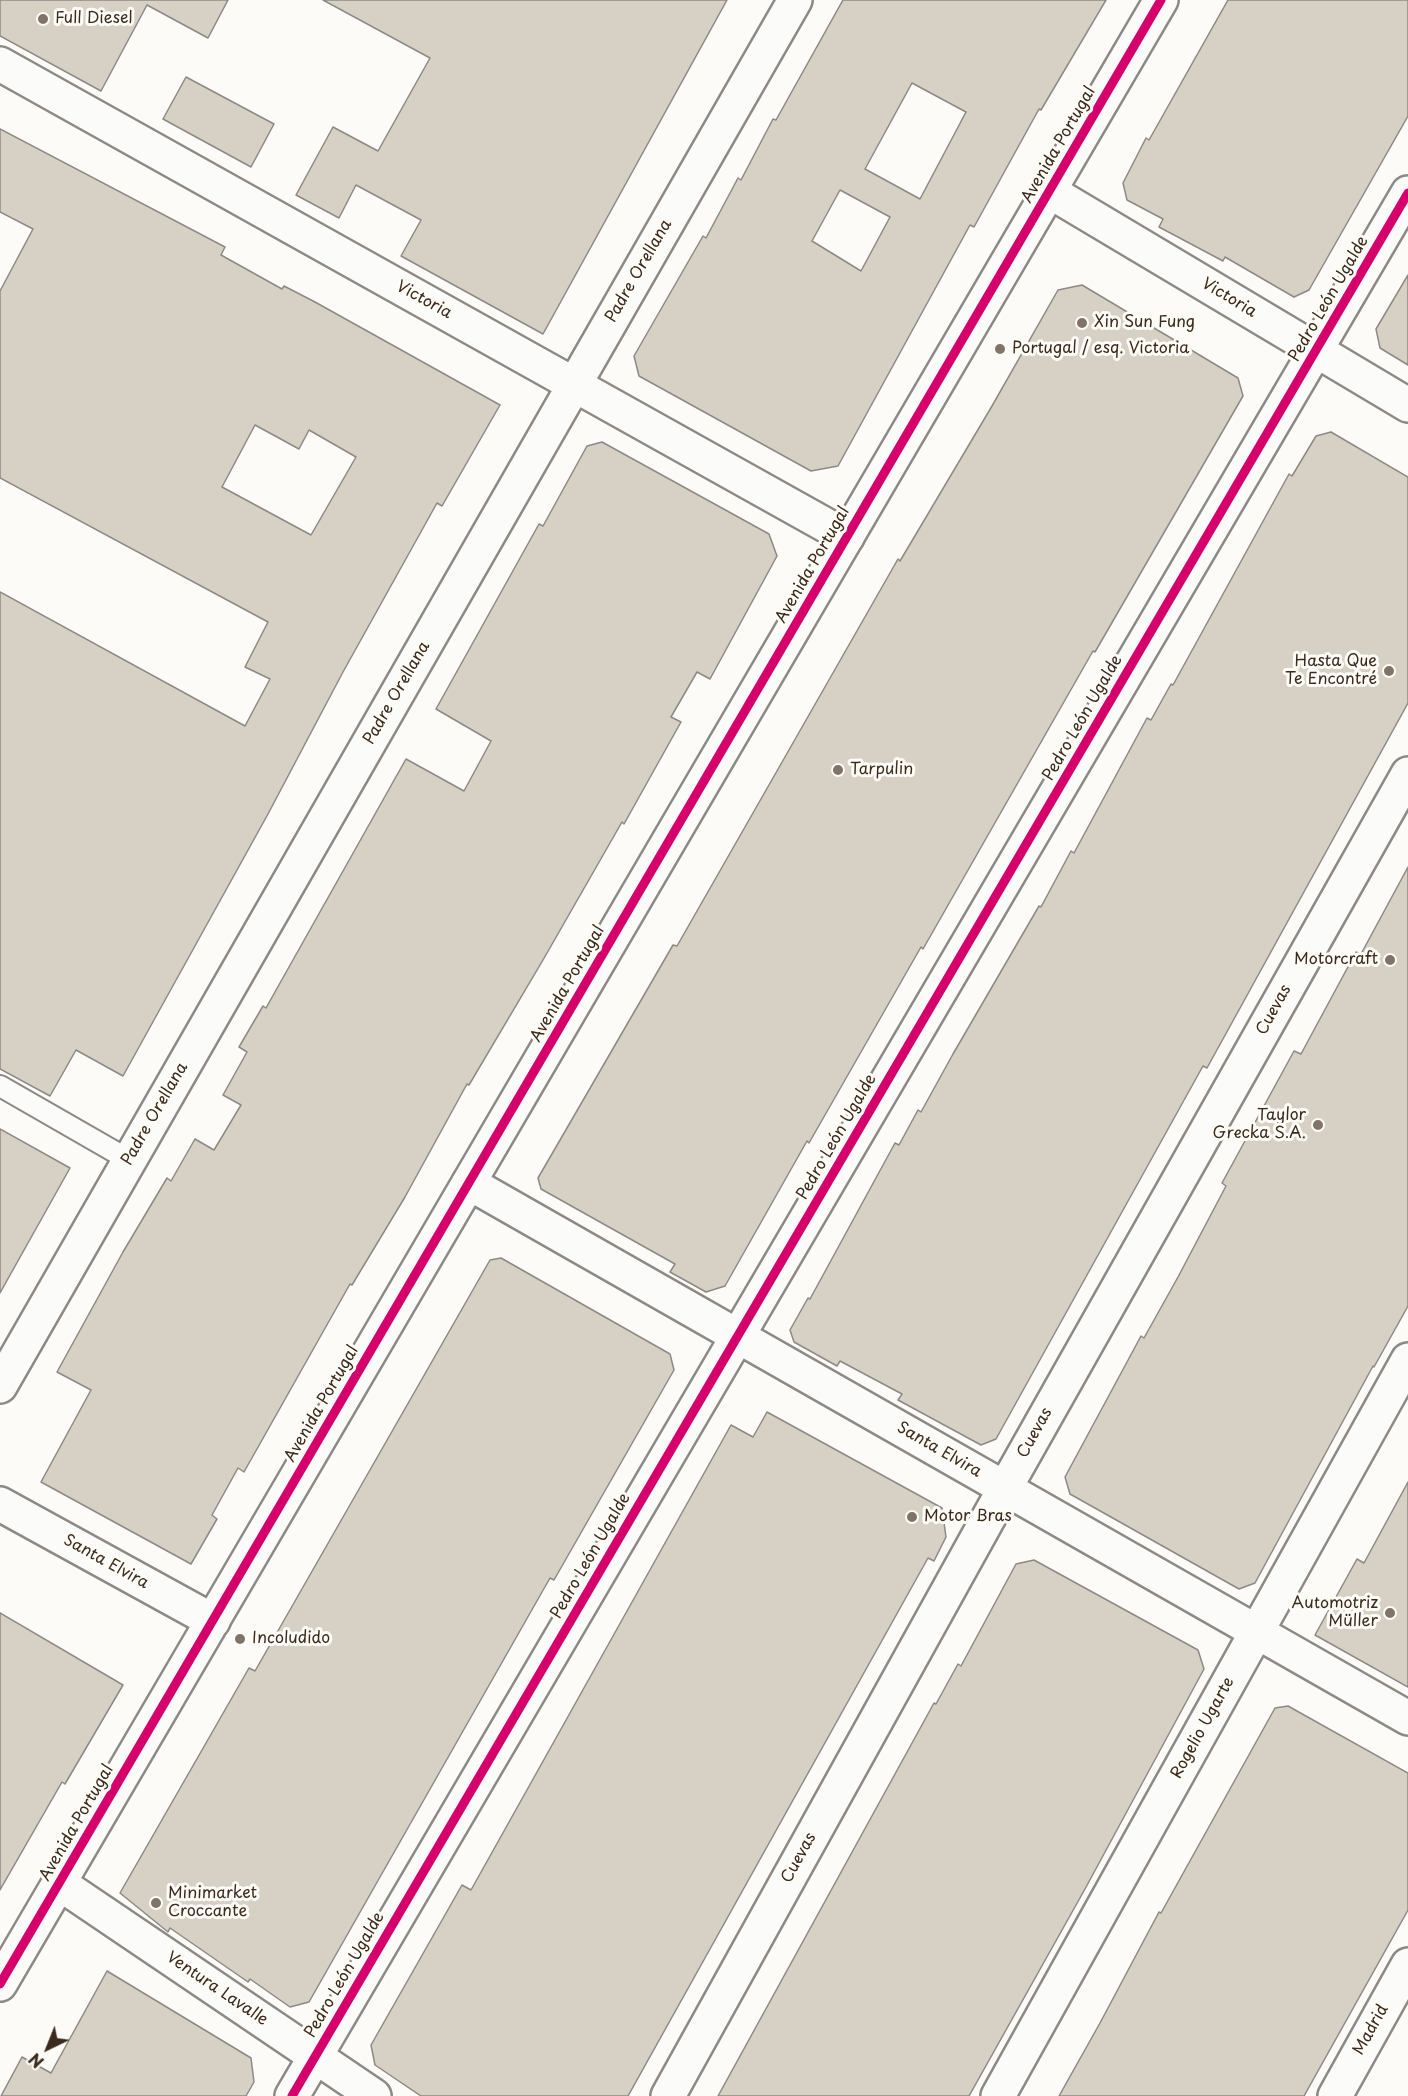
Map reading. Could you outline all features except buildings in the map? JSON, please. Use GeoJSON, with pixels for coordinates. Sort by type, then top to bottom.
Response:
{"type":"FeatureCollection","features":[{"type":"Feature","properties":{"kind":"street","name":"Padre Orellana"},"geometry":{"type":"LineString","coordinates":[[0,1386],[795,0]]}},
{"type":"Feature","properties":{"kind":"street","name":"Avenida Portugal"},"geometry":{"type":"LineString","coordinates":[[0,1984],[1161,0]]}},
{"type":"Feature","properties":{"kind":"street","name":"Victoria"},"geometry":{"type":"LineString","coordinates":[[0,64],[847,537]]}},
{"type":"Feature","properties":{"kind":"street","name":"Victoria"},"geometry":{"type":"LineString","coordinates":[[1049,191],[1408,405]]}},
{"type":"Feature","properties":{"kind":"street","name":"Pedro León Ugalde"},"geometry":{"type":"LineString","coordinates":[[292,2096],[1408,193]]}},
{"type":"Feature","properties":{"kind":"street","name":"Cuevas"},"geometry":{"type":"LineString","coordinates":[[668,2096],[1005,1488],[1408,774]]}},
{"type":"Feature","properties":{"kind":"street","name":"Santa Elvira"},"geometry":{"type":"LineString","coordinates":[[469,1183],[1408,1718]]}},
{"type":"Feature","properties":{"kind":"street","name":"Rogelio Ugarte"},"geometry":{"type":"LineString","coordinates":[[998,2096],[1408,1360]]}},
{"type":"Feature","properties":{"kind":"street","name":"Santa Elvira"},"geometry":{"type":"LineString","coordinates":[[0,1504],[213,1621]]}},
{"type":"Feature","properties":{"kind":"street","name":"Ventura Lavalle"},"geometry":{"type":"LineString","coordinates":[[59,1883],[375,2096]]}},
{"type":"Feature","properties":{"kind":"street","name":"Madrid"},"geometry":{"type":"LineString","coordinates":[[1335,2096],[1408,1965]]}},
{"type":"Feature","properties":{"kind":"lane"},"geometry":{"type":"LineString","coordinates":[[0,1086],[129,1160]]}},
{"type":"Feature","properties":{"kind":"cycle path"},"geometry":{"type":"LineString","coordinates":[[0,1984],[1161,0]]}},
{"type":"Feature","properties":{"kind":"cycle path"},"geometry":{"type":"LineString","coordinates":[[292,2096],[1408,193]]}},
{"type":"Feature","properties":{"kind":"place","name":"Full Diesel"},"geometry":{"type":"Point","coordinates":[43,19]}},
{"type":"Feature","properties":{"kind":"place","name":"Xin Sun Fung"},"geometry":{"type":"Point","coordinates":[1082,323]}},
{"type":"Feature","properties":{"kind":"place","name":"Portugal / esq. Victoria"},"geometry":{"type":"Point","coordinates":[1000,349]}},
{"type":"Feature","properties":{"kind":"place","name":"Hasta Que Te Encontré"},"geometry":{"type":"Point","coordinates":[1389,671]}},
{"type":"Feature","properties":{"kind":"place","name":"Tarpulin"},"geometry":{"type":"Point","coordinates":[838,770]}},
{"type":"Feature","properties":{"kind":"place","name":"Motorcraft"},"geometry":{"type":"Point","coordinates":[1390,960]}},
{"type":"Feature","properties":{"kind":"place","name":"Taylor Grecka S.A."},"geometry":{"type":"Point","coordinates":[1318,1125]}},
{"type":"Feature","properties":{"kind":"place","name":"Motor Bras"},"geometry":{"type":"Point","coordinates":[912,1517]}},
{"type":"Feature","properties":{"kind":"place","name":"Automotriz Müller"},"geometry":{"type":"Point","coordinates":[1390,1613]}},
{"type":"Feature","properties":{"kind":"place","name":"Incoludido"},"geometry":{"type":"Point","coordinates":[240,1639]}},
{"type":"Feature","properties":{"kind":"place","name":"Minimarket Croccante"},"geometry":{"type":"Point","coordinates":[156,1903]}}]}
